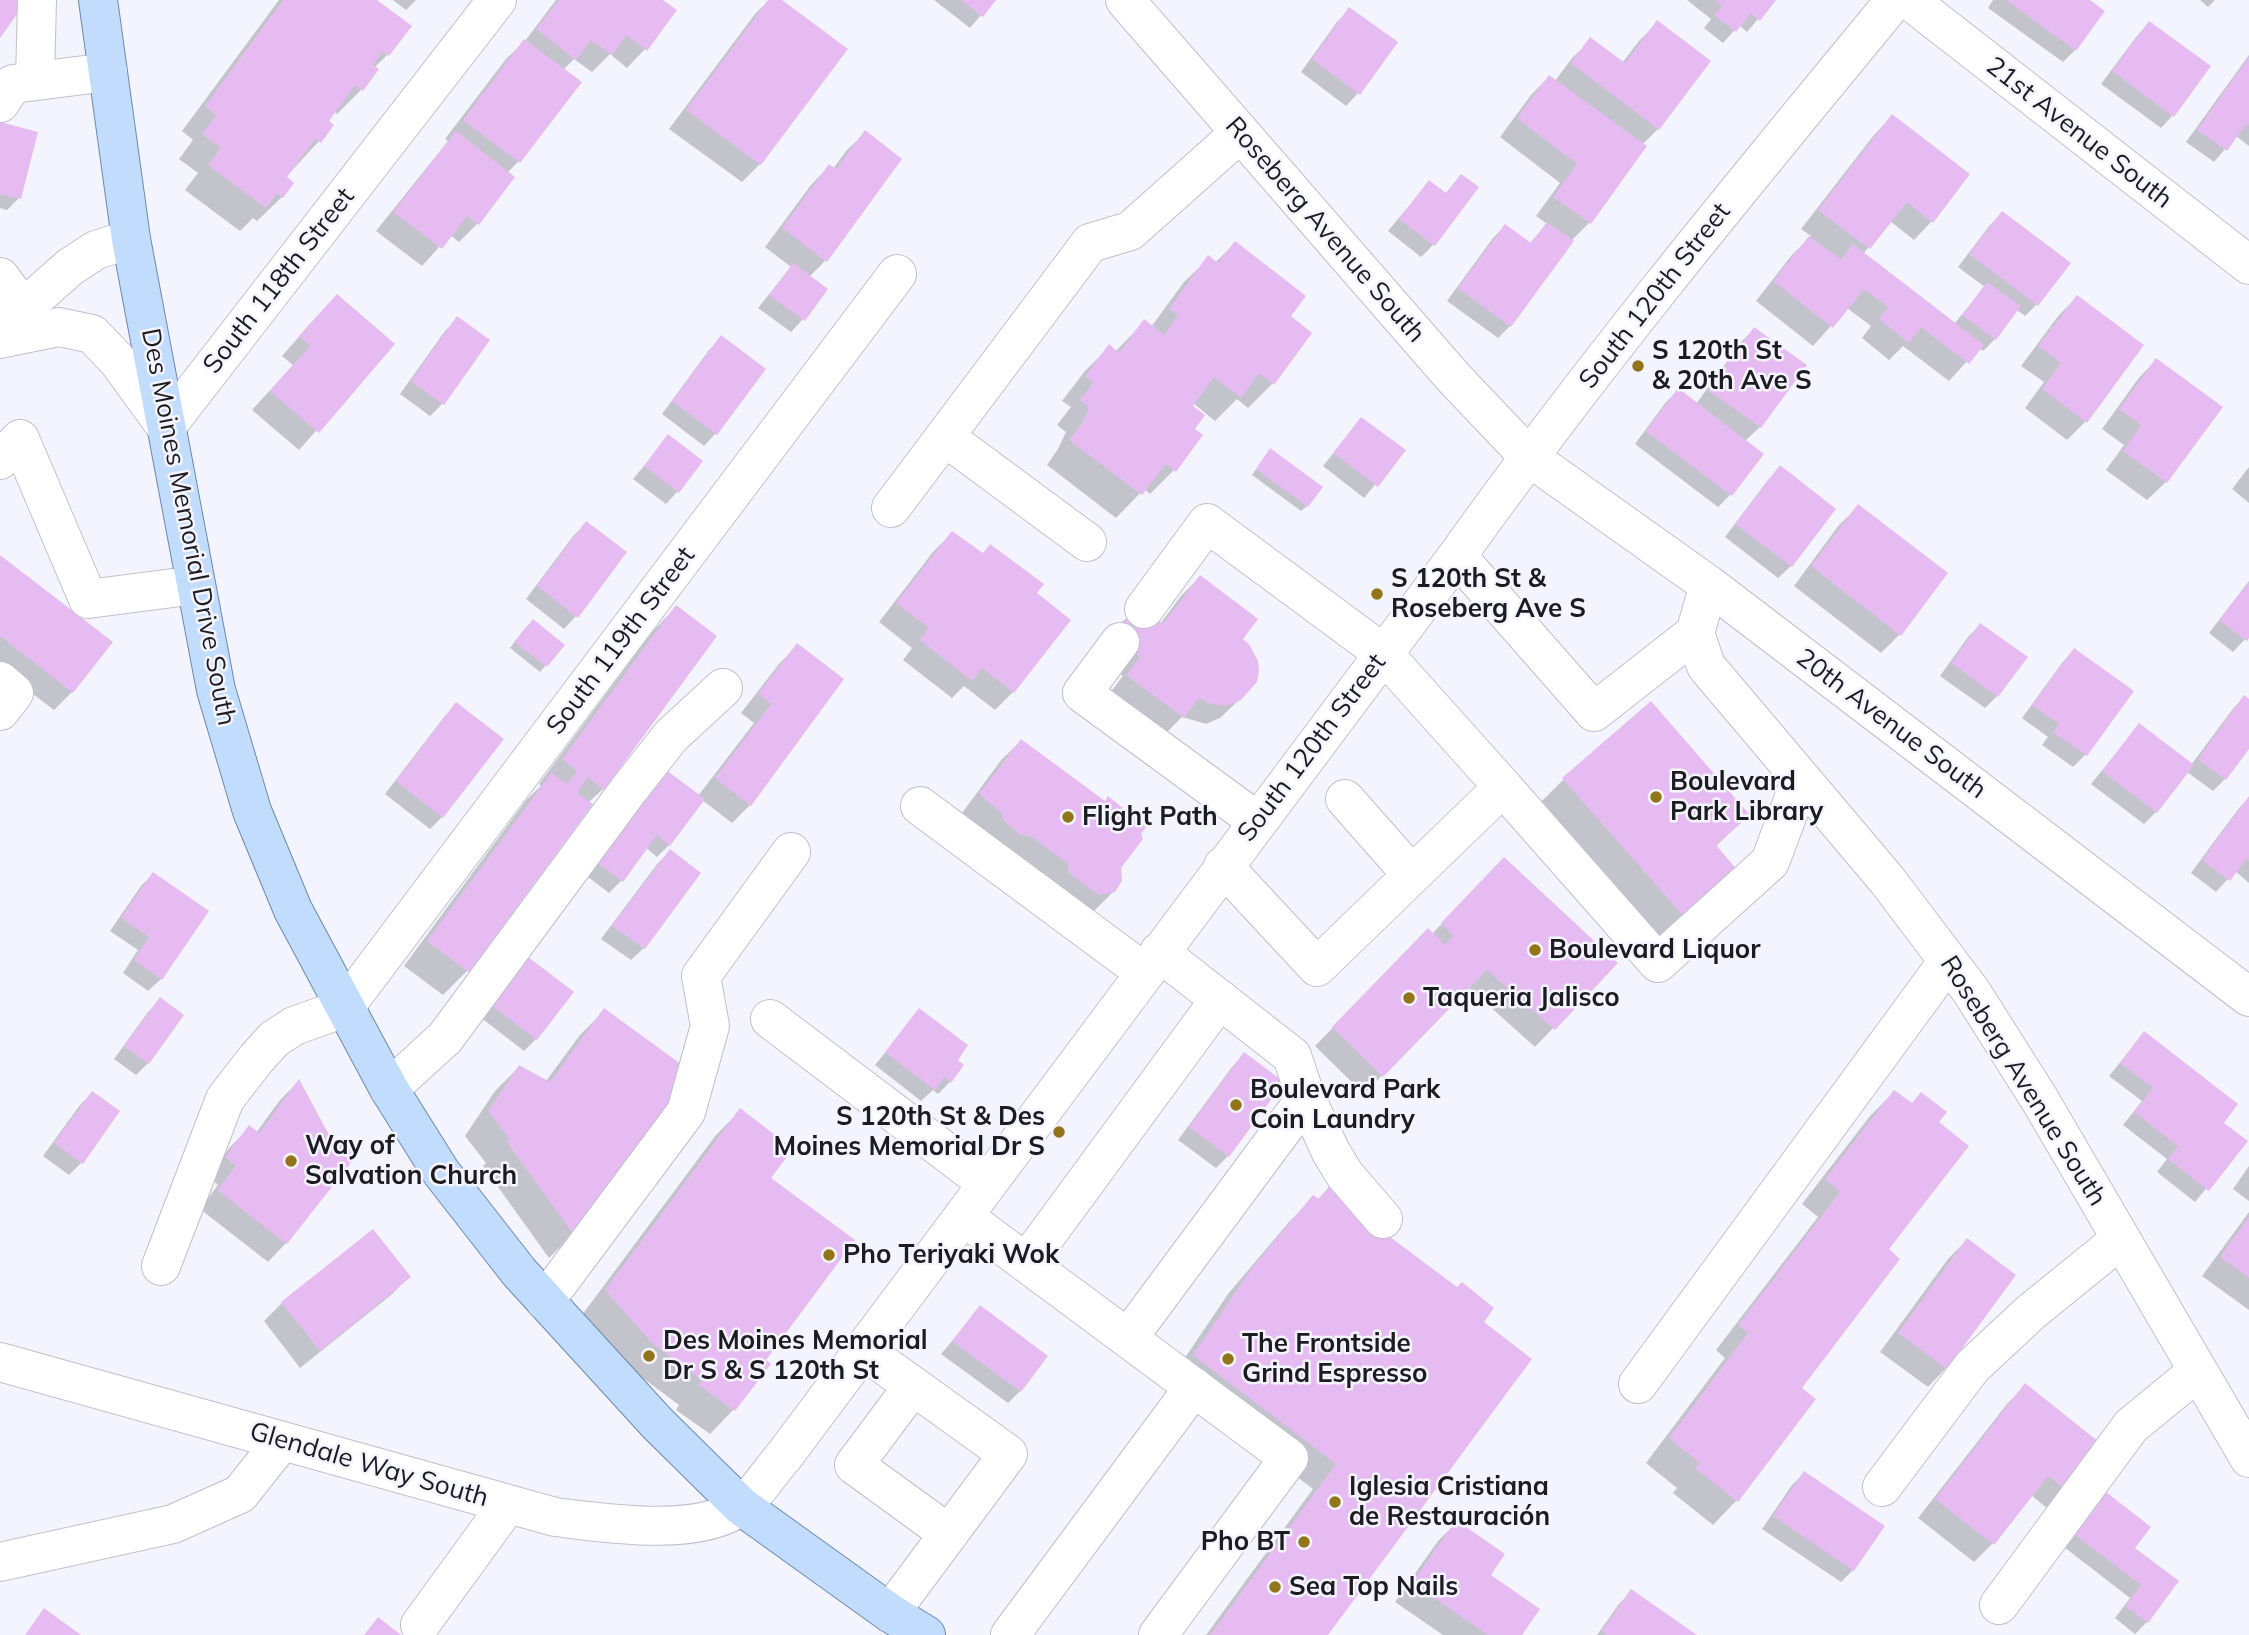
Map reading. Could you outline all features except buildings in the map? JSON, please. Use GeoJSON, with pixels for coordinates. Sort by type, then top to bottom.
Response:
{"type":"FeatureCollection","features":[{"type":"Feature","properties":{"kind":"main road","name":"Des Moines Memorial Drive South"},"geometry":{"type":"LineString","coordinates":[[98,0],[131,239],[216,690],[253,811],[293,910],[389,1089],[441,1172],[519,1272],[657,1423],[741,1506],[890,1613],[926,1635]]}},
{"type":"Feature","properties":{"kind":"street"},"geometry":{"type":"LineString","coordinates":[[35,81],[37,0]]}},
{"type":"Feature","properties":{"kind":"street","name":"South 118th Street"},"geometry":{"type":"LineString","coordinates":[[166,427],[497,0]]}},
{"type":"Feature","properties":{"kind":"street","name":"Roseberg Avenue South"},"geometry":{"type":"LineString","coordinates":[[1125,0],[1453,377],[1529,457]]}},
{"type":"Feature","properties":{"kind":"street","name":"South 120th Street"},"geometry":{"type":"LineString","coordinates":[[741,1506],[784,1456],[1529,457],[1743,184],[1895,0]]}},
{"type":"Feature","properties":{"kind":"street","name":"21st Avenue South"},"geometry":{"type":"LineString","coordinates":[[1909,0],[2249,265]]}},
{"type":"Feature","properties":{"kind":"street"},"geometry":{"type":"LineString","coordinates":[[0,103],[13,84],[108,72]]}},
{"type":"Feature","properties":{"kind":"street"},"geometry":{"type":"LineString","coordinates":[[891,508],[1090,243],[1130,231],[1240,133]]}},
{"type":"Feature","properties":{"kind":"street"},"geometry":{"type":"LineString","coordinates":[[0,276],[12,319],[70,267],[96,250],[131,239]]}},
{"type":"Feature","properties":{"kind":"street","name":"South 119th Street"},"geometry":{"type":"LineString","coordinates":[[344,1008],[897,274]]}},
{"type":"Feature","properties":{"kind":"street"},"geometry":{"type":"LineString","coordinates":[[0,339],[59,327],[92,334],[118,361],[166,427]]}},
{"type":"Feature","properties":{"kind":"street"},"geometry":{"type":"LineString","coordinates":[[944,437],[1087,542]]}},
{"type":"Feature","properties":{"kind":"street"},"geometry":{"type":"LineString","coordinates":[[0,460],[19,439],[88,599],[196,585]]}},
{"type":"Feature","properties":{"kind":"street","name":"20th Avenue South"},"geometry":{"type":"LineString","coordinates":[[1529,457],[1709,585],[2249,997]]}},
{"type":"Feature","properties":{"kind":"street"},"geometry":{"type":"LineString","coordinates":[[1143,609],[1207,523],[1383,653],[1658,963],[1770,862],[1801,779]]}},
{"type":"Feature","properties":{"kind":"street"},"geometry":{"type":"LineString","coordinates":[[1457,556],[1594,712],[1695,633],[1709,585]]}},
{"type":"Feature","properties":{"kind":"street","name":"Roseberg Avenue South"},"geometry":{"type":"LineString","coordinates":[[1695,633],[1706,666],[1886,880],[1971,991],[2034,1089],[2249,1458]]}},
{"type":"Feature","properties":{"kind":"street"},"geometry":{"type":"LineString","coordinates":[[1120,642],[1082,693],[1257,821]]}},
{"type":"Feature","properties":{"kind":"street"},"geometry":{"type":"LineString","coordinates":[[0,681],[14,693],[0,711]]}},
{"type":"Feature","properties":{"kind":"street"},"geometry":{"type":"LineString","coordinates":[[389,1089],[444,1038],[671,736],[723,688]]}},
{"type":"Feature","properties":{"kind":"street"},"geometry":{"type":"LineString","coordinates":[[1223,866],[1317,967],[1503,787]]}},
{"type":"Feature","properties":{"kind":"street"},"geometry":{"type":"LineString","coordinates":[[1345,799],[1412,875]]}},
{"type":"Feature","properties":{"kind":"street"},"geometry":{"type":"LineString","coordinates":[[920,806],[1152,962],[1220,999],[1292,1056],[1306,1098],[1331,1152],[1345,1175],[1383,1219]]}},
{"type":"Feature","properties":{"kind":"street"},"geometry":{"type":"LineString","coordinates":[[545,1301],[686,1112],[710,1026],[701,976],[792,852]]}},
{"type":"Feature","properties":{"kind":"street"},"geometry":{"type":"LineString","coordinates":[[1637,1384],[1948,961]]}},
{"type":"Feature","properties":{"kind":"street"},"geometry":{"type":"LineString","coordinates":[[1026,1263],[1220,999]]}},
{"type":"Feature","properties":{"kind":"street"},"geometry":{"type":"LineString","coordinates":[[161,1266],[225,1099],[274,1039],[294,1026],[344,1008]]}},
{"type":"Feature","properties":{"kind":"street"},"geometry":{"type":"LineString","coordinates":[[770,1019],[987,1183]]}},
{"type":"Feature","properties":{"kind":"street"},"geometry":{"type":"LineString","coordinates":[[1128,1338],[1306,1098]]}},
{"type":"Feature","properties":{"kind":"street"},"geometry":{"type":"LineString","coordinates":[[963,1216],[1289,1458],[1158,1635]]}},
{"type":"Feature","properties":{"kind":"street"},"geometry":{"type":"LineString","coordinates":[[1882,1487],[1972,1367],[2031,1312],[2121,1239]]}},
{"type":"Feature","properties":{"kind":"street"},"geometry":{"type":"LineString","coordinates":[[863,1350],[1007,1454],[890,1613]]}},
{"type":"Feature","properties":{"kind":"street","name":"Glendale Way South"},"geometry":{"type":"LineString","coordinates":[[0,1362],[555,1517],[616,1525],[704,1523],[741,1506]]}},
{"type":"Feature","properties":{"kind":"street"},"geometry":{"type":"LineString","coordinates":[[1999,1605],[2131,1426],[2198,1371]]}},
{"type":"Feature","properties":{"kind":"street"},"geometry":{"type":"LineString","coordinates":[[914,1386],[854,1465],[949,1534]]}},
{"type":"Feature","properties":{"kind":"street"},"geometry":{"type":"LineString","coordinates":[[1010,1635],[1194,1387]]}},
{"type":"Feature","properties":{"kind":"street"},"geometry":{"type":"LineString","coordinates":[[0,1562],[173,1524],[240,1494],[282,1441]]}},
{"type":"Feature","properties":{"kind":"street"},"geometry":{"type":"LineString","coordinates":[[420,1625],[508,1504]]}},
{"type":"Feature","properties":{"kind":"place","name":"S 120th St & 20th Ave S"},"geometry":{"type":"Point","coordinates":[1638,366]}},
{"type":"Feature","properties":{"kind":"place","name":"S 120th St & Roseberg Ave S"},"geometry":{"type":"Point","coordinates":[1377,594]}},
{"type":"Feature","properties":{"kind":"place","name":"Boulevard Park Library"},"geometry":{"type":"Point","coordinates":[1656,797]}},
{"type":"Feature","properties":{"kind":"place","name":"Flight Path"},"geometry":{"type":"Point","coordinates":[1068,817]}},
{"type":"Feature","properties":{"kind":"place","name":"Boulevard Liquor"},"geometry":{"type":"Point","coordinates":[1535,950]}},
{"type":"Feature","properties":{"kind":"place","name":"Taqueria Jalisco"},"geometry":{"type":"Point","coordinates":[1409,998]}},
{"type":"Feature","properties":{"kind":"place","name":"Boulevard Park Coin Laundry"},"geometry":{"type":"Point","coordinates":[1236,1105]}},
{"type":"Feature","properties":{"kind":"place","name":"S 120th St & Des Moines Memorial Dr S"},"geometry":{"type":"Point","coordinates":[1059,1132]}},
{"type":"Feature","properties":{"kind":"place","name":"Way of Salvation Church"},"geometry":{"type":"Point","coordinates":[291,1161]}},
{"type":"Feature","properties":{"kind":"place","name":"Pho Teriyaki Wok"},"geometry":{"type":"Point","coordinates":[829,1255]}},
{"type":"Feature","properties":{"kind":"place","name":"Des Moines Memorial Dr S & S 120th St"},"geometry":{"type":"Point","coordinates":[649,1356]}},
{"type":"Feature","properties":{"kind":"place","name":"The Frontside Grind Espresso"},"geometry":{"type":"Point","coordinates":[1228,1359]}},
{"type":"Feature","properties":{"kind":"place","name":"Iglesia Cristiana de Restauración"},"geometry":{"type":"Point","coordinates":[1335,1502]}},
{"type":"Feature","properties":{"kind":"place","name":"Pho BT"},"geometry":{"type":"Point","coordinates":[1304,1542]}},
{"type":"Feature","properties":{"kind":"place","name":"Sea Top Nails"},"geometry":{"type":"Point","coordinates":[1275,1587]}}]}
